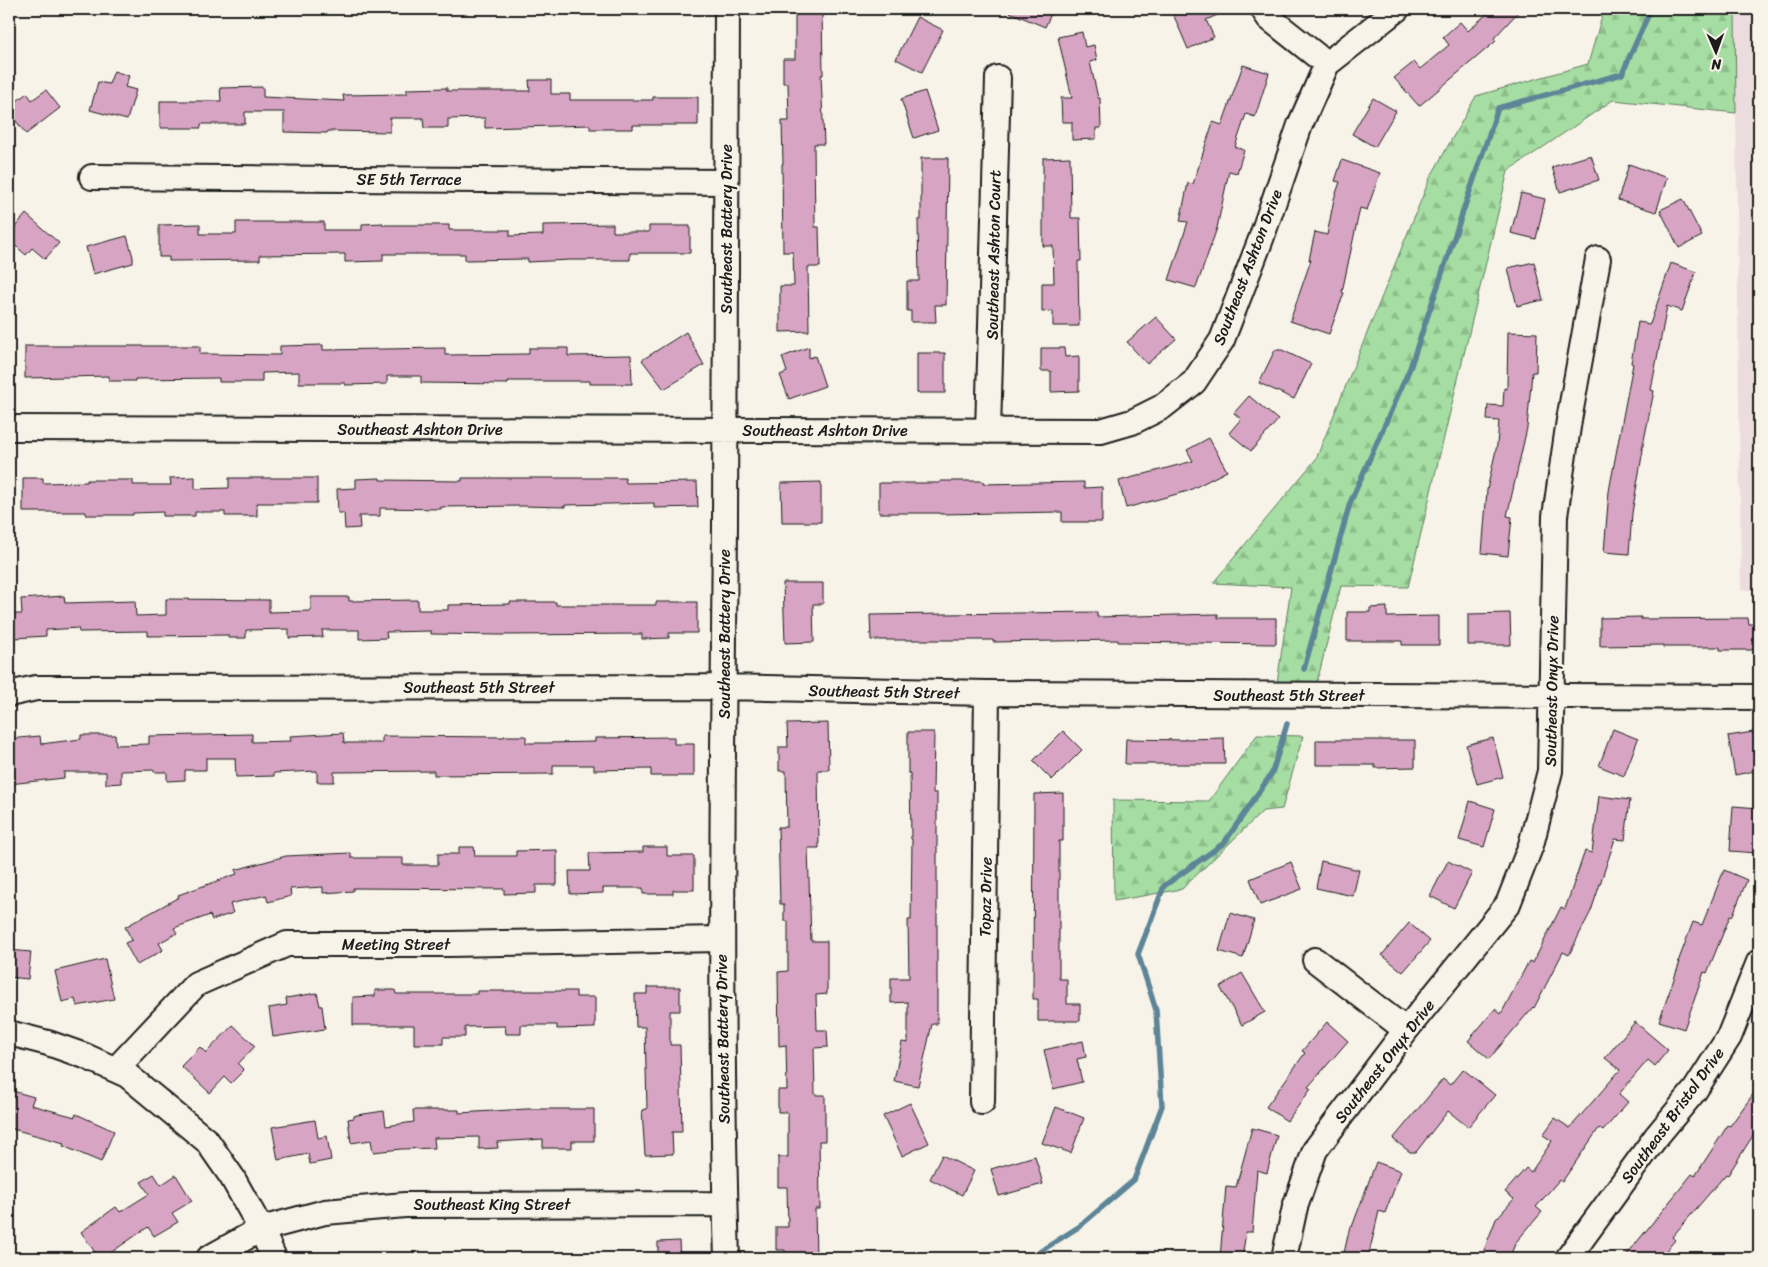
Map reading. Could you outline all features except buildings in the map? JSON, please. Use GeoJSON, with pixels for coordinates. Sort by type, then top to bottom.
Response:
{"type":"FeatureCollection","features":[{"type":"Feature","properties":{"kind":"street","name":"Southeast Battery Drive"},"geometry":{"type":"LineString","coordinates":[[727,9],[725,182],[726,430],[721,939],[727,1258]]}},
{"type":"Feature","properties":{"kind":"street"},"geometry":{"type":"LineString","coordinates":[[1263,9],[1269,18],[1327,64]]}},
{"type":"Feature","properties":{"kind":"street","name":"Southeast Ashton Drive"},"geometry":{"type":"LineString","coordinates":[[9,428],[1101,431],[1132,422],[1162,407],[1194,382],[1222,340],[1261,239],[1300,125],[1327,64],[1396,9]]}},
{"type":"Feature","properties":{"kind":"street","name":"Southeast Ashton Court"},"geometry":{"type":"LineString","coordinates":[[988,431],[998,78]]}},
{"type":"Feature","properties":{"kind":"street","name":"SE 5th Terrace"},"geometry":{"type":"LineString","coordinates":[[92,177],[725,182]]}},
{"type":"Feature","properties":{"kind":"street","name":"Southeast Onyx Drive"},"geometry":{"type":"LineString","coordinates":[[1284,1258],[1295,1206],[1315,1150],[1406,1030],[1508,904],[1531,844],[1550,771],[1555,516],[1569,420],[1598,259]]}},
{"type":"Feature","properties":{"kind":"street","name":"Southeast 5th Street"},"geometry":{"type":"LineString","coordinates":[[9,694],[36,688],[724,687],[987,693],[1759,697]]}},
{"type":"Feature","properties":{"kind":"street","name":"Topaz Drive"},"geometry":{"type":"LineString","coordinates":[[982,1102],[987,693]]}},
{"type":"Feature","properties":{"kind":"street","name":"Meeting Street"},"geometry":{"type":"LineString","coordinates":[[116,1069],[196,984],[287,944],[721,939]]}},
{"type":"Feature","properties":{"kind":"street"},"geometry":{"type":"LineString","coordinates":[[1315,960],[1406,1030]]}},
{"type":"Feature","properties":{"kind":"street","name":"Southeast Bristol Drive"},"geometry":{"type":"LineString","coordinates":[[1568,1258],[1656,1138],[1700,1082],[1728,1037],[1759,962]]}},
{"type":"Feature","properties":{"kind":"street"},"geometry":{"type":"LineString","coordinates":[[9,1033],[48,1042],[127,1075],[206,1141],[232,1177],[261,1229],[274,1258]]}},
{"type":"Feature","properties":{"kind":"street","name":"Southeast King Street"},"geometry":{"type":"LineString","coordinates":[[209,1258],[261,1229],[325,1212],[405,1205],[725,1204]]}},
{"type":"Feature","properties":{"kind":"shaded area"},"geometry":{"type":"Polygon","coordinates":[[[1735,9],[1759,9],[1759,590],[1741,590],[1735,9]]]}},
{"type":"Feature","properties":{"kind":"green space"},"geometry":{"type":"Polygon","coordinates":[[[1604,9],[1735,9],[1736,113],[1613,100],[1508,171],[1408,587],[1341,586],[1316,686],[1277,683],[1291,587],[1213,583],[1316,459],[1430,178],[1476,96],[1588,64],[1604,9]]]}},
{"type":"Feature","properties":{"kind":"green space"},"geometry":{"type":"Polygon","coordinates":[[[1257,735],[1303,736],[1282,809],[1263,811],[1182,889],[1114,901],[1113,800],[1209,801],[1257,735]]]}},
{"type":"Feature","properties":{"kind":"waterway"},"geometry":{"type":"LineString","coordinates":[[1304,669],[1350,503],[1410,368],[1498,108],[1622,74],[1651,9]]}},
{"type":"Feature","properties":{"kind":"waterway"},"geometry":{"type":"LineString","coordinates":[[1030,1258],[1080,1226],[1134,1180],[1162,1106],[1156,1010],[1138,954],[1164,886],[1224,843],[1272,773],[1287,724]]}}]}
